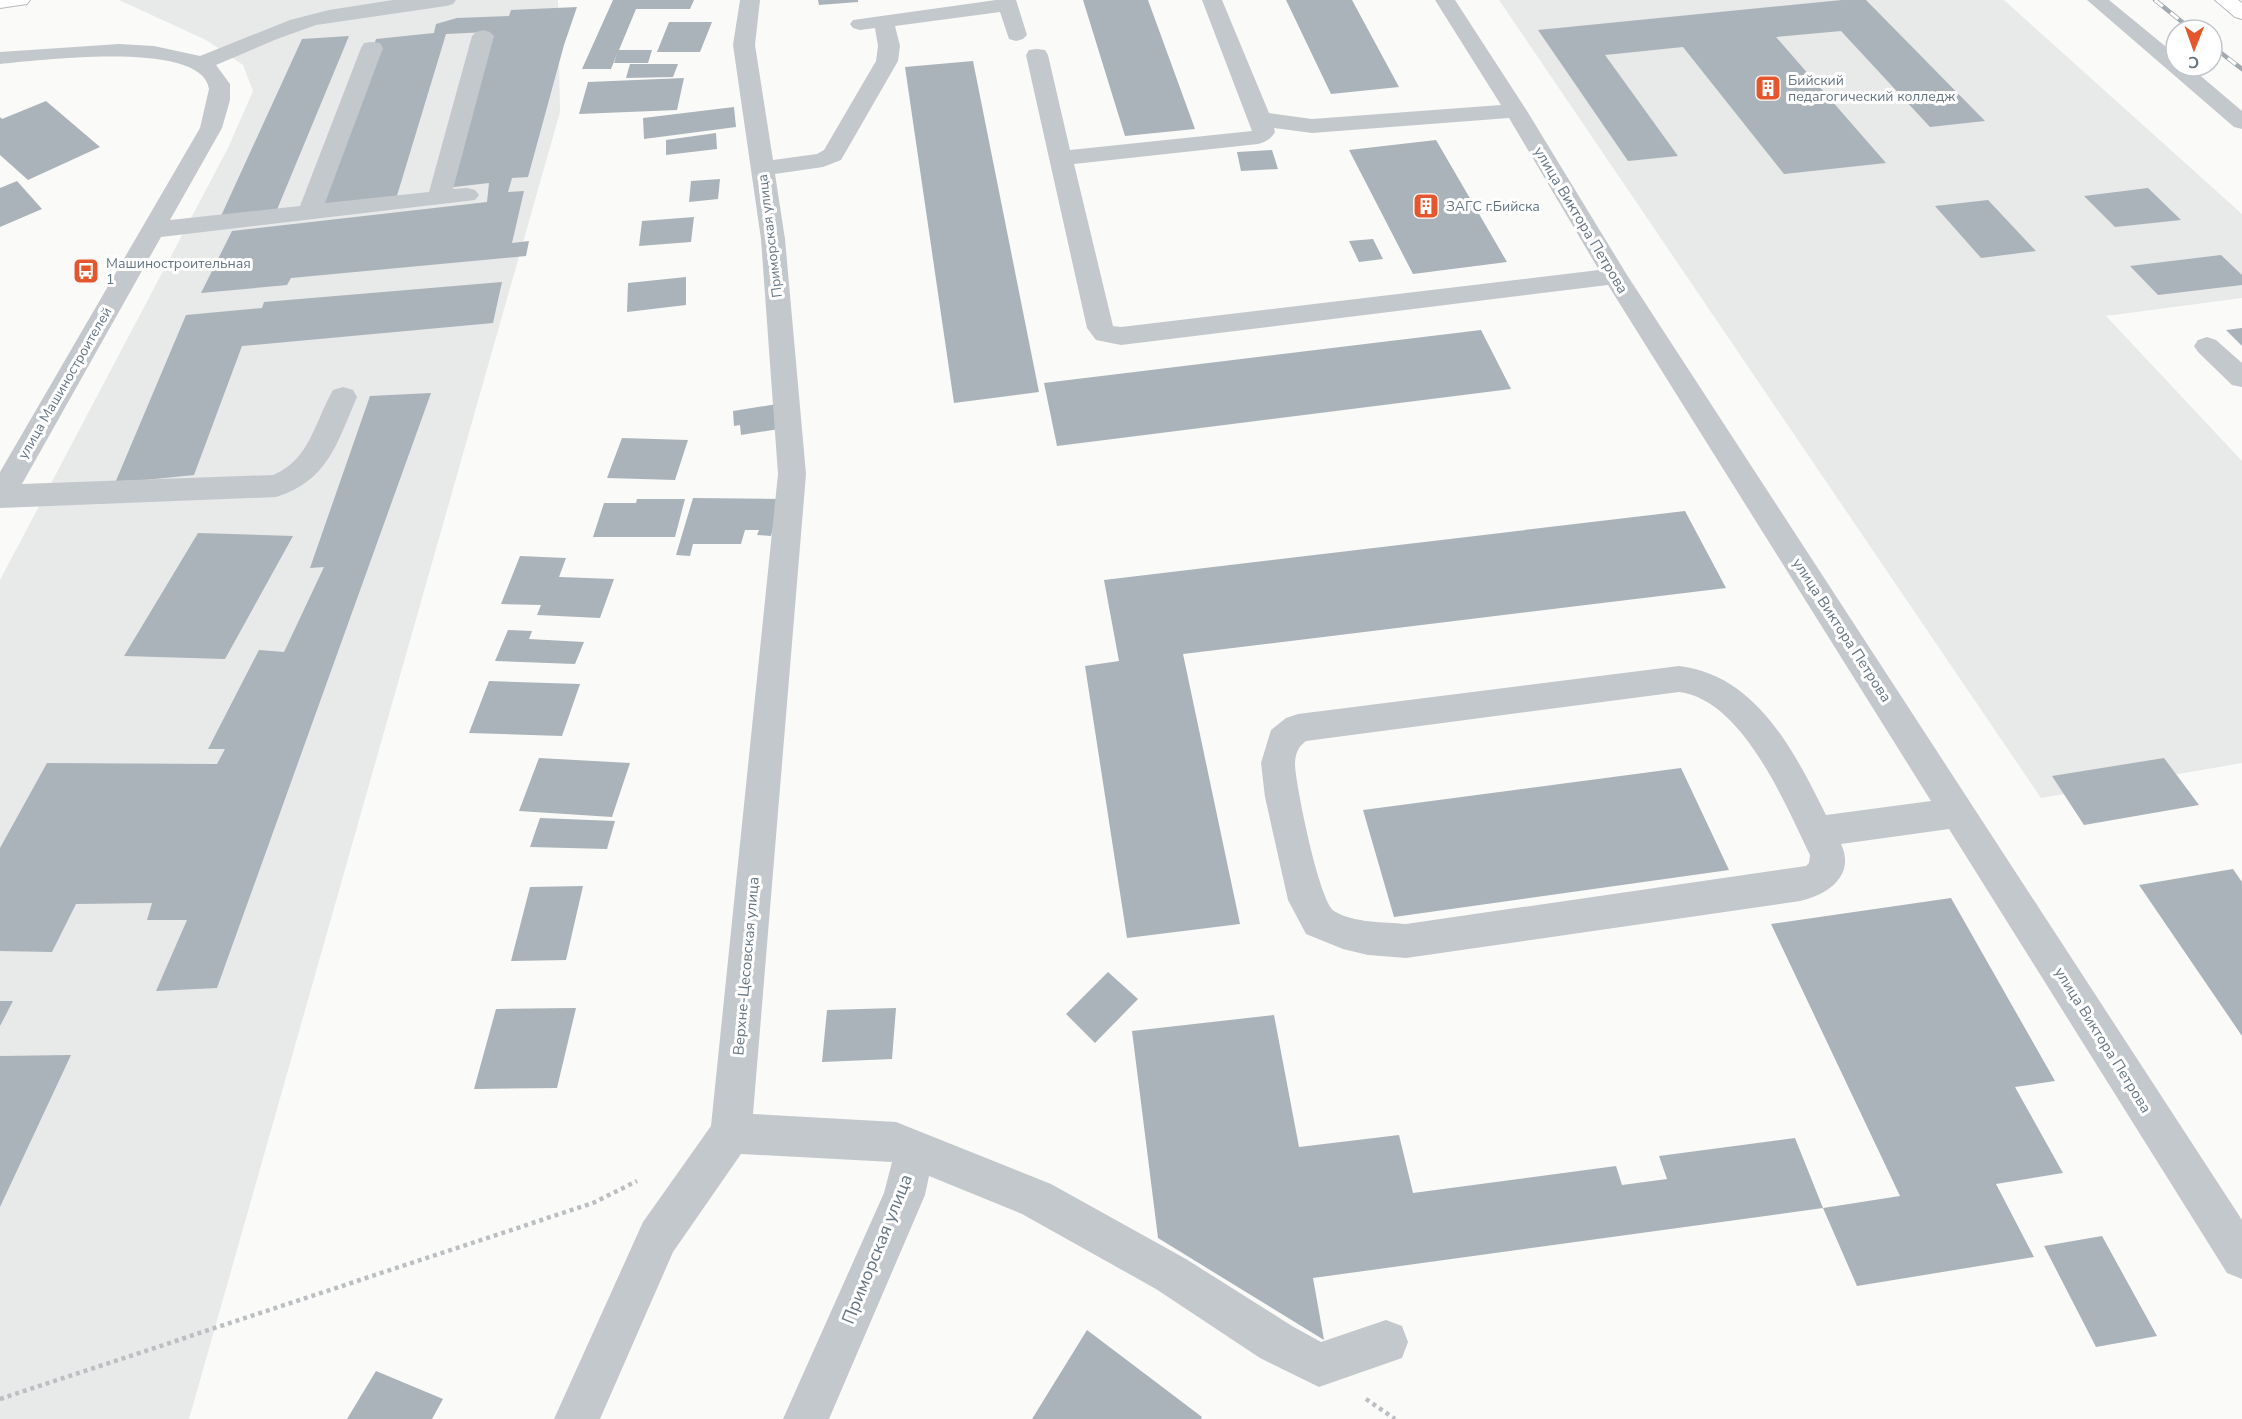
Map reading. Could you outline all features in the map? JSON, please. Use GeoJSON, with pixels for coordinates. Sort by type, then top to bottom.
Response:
{"type":"FeatureCollection","features":[{"type":"Feature","properties":{"kind":"main road"},"geometry":{"type":"LineString","coordinates":[[0,2],[20,0]]}},
{"type":"Feature","properties":{"kind":"main road"},"geometry":{"type":"LineString","coordinates":[[2225,0],[2242,13]]}},
{"type":"Feature","properties":{"kind":"street"},"geometry":{"type":"LineString","coordinates":[[0,58],[114,48],[150,51],[200,64],[274,32],[313,20],[376,8],[446,0]]}},
{"type":"Feature","properties":{"kind":"street","name":"Приморская улица"},"geometry":{"type":"LineString","coordinates":[[750,0],[744,45],[773,239],[792,474]]}},
{"type":"Feature","properties":{"kind":"street"},"geometry":{"type":"LineString","coordinates":[[1061,158],[1258,137],[1264,132],[1212,0]]}},
{"type":"Feature","properties":{"kind":"street","name":"улица Виктора Петрова"},"geometry":{"type":"LineString","coordinates":[[1445,0],[1516,111],[1615,276],[2242,1258]]}},
{"type":"Feature","properties":{"kind":"street"},"geometry":{"type":"LineString","coordinates":[[2097,0],[2242,122]]}},
{"type":"Feature","properties":{"kind":"street"},"geometry":{"type":"LineString","coordinates":[[860,24],[1007,3],[1016,35]]}},
{"type":"Feature","properties":{"kind":"street"},"geometry":{"type":"LineString","coordinates":[[763,169],[823,160],[833,155],[887,61],[889,46],[884,21]]}},
{"type":"Feature","properties":{"kind":"street"},"geometry":{"type":"LineString","coordinates":[[439,198],[483,36]]}},
{"type":"Feature","properties":{"kind":"street"},"geometry":{"type":"LineString","coordinates":[[310,212],[372,48]]}},
{"type":"Feature","properties":{"kind":"street"},"geometry":{"type":"LineString","coordinates":[[1037,55],[1100,328],[1105,334],[1121,336],[1615,276]]}},
{"type":"Feature","properties":{"kind":"street","name":"улица Машиностроителей"},"geometry":{"type":"LineString","coordinates":[[0,496],[211,128],[215,116],[219,83],[209,69],[200,64]]}},
{"type":"Feature","properties":{"kind":"street"},"geometry":{"type":"LineString","coordinates":[[1260,119],[1312,126],[1516,111]]}},
{"type":"Feature","properties":{"kind":"street"},"geometry":{"type":"LineString","coordinates":[[153,230],[467,195]]}},
{"type":"Feature","properties":{"kind":"street"},"geometry":{"type":"LineString","coordinates":[[2207,346],[2242,378]]}},
{"type":"Feature","properties":{"kind":"street"},"geometry":{"type":"LineString","coordinates":[[0,496],[276,486],[292,481],[307,470],[315,459],[344,396]]}},
{"type":"Feature","properties":{"kind":"street","name":"Верхне-Цесовская улица"},"geometry":{"type":"LineString","coordinates":[[577,1419],[658,1237],[731,1133],[792,474]]}},
{"type":"Feature","properties":{"kind":"street"},"geometry":{"type":"LineString","coordinates":[[1678,679],[1701,682],[1718,692],[1750,723],[1780,758],[1817,832],[1828,854],[1828,867],[1818,879],[1806,884],[1406,941],[1368,938],[1343,932],[1319,922],[1306,900],[1282,798],[1278,764],[1283,740],[1298,728],[1678,679]]}},
{"type":"Feature","properties":{"kind":"street"},"geometry":{"type":"LineString","coordinates":[[1817,832],[1959,813]]}},
{"type":"Feature","properties":{"kind":"street"},"geometry":{"type":"LineString","coordinates":[[731,1133],[896,1142],[1036,1199],[1171,1274],[1276,1342],[1319,1365],[1386,1342]]}},
{"type":"Feature","properties":{"kind":"street","name":"Приморская улица"},"geometry":{"type":"LineString","coordinates":[[806,1419],[904,1195],[915,1150]]}},
{"type":"Feature","properties":{"kind":"path"},"geometry":{"type":"LineString","coordinates":[[0,1399],[593,1203]]}},
{"type":"Feature","properties":{"kind":"shaded area"},"geometry":{"type":"Polygon","coordinates":[[[119,0],[558,0],[560,112],[189,1419],[0,1419],[0,580],[228,148],[253,91],[243,65],[206,40],[119,0]]]}},
{"type":"Feature","properties":{"kind":"shaded area"},"geometry":{"type":"Polygon","coordinates":[[[1499,0],[2004,0],[2242,214],[2242,298],[2106,316],[2242,461],[2242,763],[2041,798],[1499,0]]]}},
{"type":"Feature","properties":{"kind":"building"},"geometry":{"type":"Polygon","coordinates":[[[613,0],[694,0],[690,9],[636,9],[619,50],[652,50],[648,63],[614,63],[617,54],[611,69],[582,69],[613,0]]]}},
{"type":"Feature","properties":{"kind":"building"},"geometry":{"type":"Polygon","coordinates":[[[818,0],[858,0],[858,2],[819,5],[818,0]]]}},
{"type":"Feature","properties":{"kind":"building"},"geometry":{"type":"Polygon","coordinates":[[[1083,0],[1148,0],[1195,129],[1125,136],[1083,0]]]}},
{"type":"Feature","properties":{"kind":"building"},"geometry":{"type":"Polygon","coordinates":[[[1286,0],[1352,0],[1399,87],[1331,94],[1286,0]]]}},
{"type":"Feature","properties":{"kind":"building","name":"Бийский педагогический колледж"},"geometry":{"type":"Polygon","coordinates":[[[1842,0],[1866,0],[1985,121],[1930,127],[1841,31],[1776,37],[1886,163],[1784,174],[1683,47],[1605,55],[1678,156],[1628,161],[1538,30],[1842,0]]]}},
{"type":"Feature","properties":{"kind":"building"},"geometry":{"type":"Polygon","coordinates":[[[577,7],[564,45],[528,177],[512,178],[508,192],[524,191],[512,243],[529,241],[526,256],[291,278],[287,285],[201,293],[232,231],[487,202],[489,183],[445,188],[488,32],[446,34],[396,199],[320,206],[376,39],[434,33],[436,24],[457,18],[509,16],[511,10],[577,7]]]}},
{"type":"Feature","properties":{"kind":"building"},"geometry":{"type":"Polygon","coordinates":[[[669,22],[712,22],[700,52],[657,52],[669,22]]]}},
{"type":"Feature","properties":{"kind":"building"},"geometry":{"type":"Polygon","coordinates":[[[349,36],[276,212],[221,216],[302,39],[349,36]]]}},
{"type":"Feature","properties":{"kind":"building"},"geometry":{"type":"Polygon","coordinates":[[[973,61],[1039,392],[954,403],[905,67],[973,61]]]}},
{"type":"Feature","properties":{"kind":"building"},"geometry":{"type":"Polygon","coordinates":[[[630,64],[678,64],[673,77],[626,78],[630,64]]]}},
{"type":"Feature","properties":{"kind":"building"},"geometry":{"type":"Polygon","coordinates":[[[684,78],[677,110],[579,114],[588,82],[684,78]]]}},
{"type":"Feature","properties":{"kind":"building"},"geometry":{"type":"Polygon","coordinates":[[[46,101],[100,147],[28,180],[0,155],[0,117],[2,119],[46,101]]]}},
{"type":"Feature","properties":{"kind":"building"},"geometry":{"type":"Polygon","coordinates":[[[734,107],[736,127],[644,139],[643,118],[734,107]]]}},
{"type":"Feature","properties":{"kind":"building"},"geometry":{"type":"Polygon","coordinates":[[[716,133],[717,149],[666,155],[666,140],[716,133]]]}},
{"type":"Feature","properties":{"kind":"building","name":"ЗАГС г.Бийска"},"geometry":{"type":"Polygon","coordinates":[[[1436,140],[1507,262],[1413,274],[1349,150],[1436,140]]]}},
{"type":"Feature","properties":{"kind":"building"},"geometry":{"type":"Polygon","coordinates":[[[1272,150],[1278,169],[1241,171],[1237,152],[1272,150]]]}},
{"type":"Feature","properties":{"kind":"building"},"geometry":{"type":"Polygon","coordinates":[[[720,179],[718,199],[689,202],[691,181],[720,179]]]}},
{"type":"Feature","properties":{"kind":"building"},"geometry":{"type":"Polygon","coordinates":[[[17,181],[42,209],[0,227],[0,188],[17,181]]]}},
{"type":"Feature","properties":{"kind":"building"},"geometry":{"type":"Polygon","coordinates":[[[2148,188],[2181,220],[2115,227],[2084,196],[2148,188]]]}},
{"type":"Feature","properties":{"kind":"building"},"geometry":{"type":"Polygon","coordinates":[[[1988,200],[2036,251],[1981,258],[1935,206],[1988,200]]]}},
{"type":"Feature","properties":{"kind":"building"},"geometry":{"type":"Polygon","coordinates":[[[694,217],[691,242],[639,246],[642,221],[694,217]]]}},
{"type":"Feature","properties":{"kind":"building"},"geometry":{"type":"Polygon","coordinates":[[[1373,239],[1383,259],[1359,262],[1349,241],[1373,239]]]}},
{"type":"Feature","properties":{"kind":"building"},"geometry":{"type":"Polygon","coordinates":[[[2221,255],[2242,275],[2242,285],[2158,295],[2130,266],[2221,255]]]}},
{"type":"Feature","properties":{"kind":"building"},"geometry":{"type":"Polygon","coordinates":[[[686,277],[686,305],[627,312],[628,283],[686,277]]]}},
{"type":"Feature","properties":{"kind":"building"},"geometry":{"type":"Polygon","coordinates":[[[502,282],[493,323],[242,346],[194,475],[115,483],[186,315],[262,308],[264,302],[502,282]]]}},
{"type":"Feature","properties":{"kind":"building"},"geometry":{"type":"Polygon","coordinates":[[[2242,328],[2242,346],[2226,330],[2242,328]]]}},
{"type":"Feature","properties":{"kind":"building"},"geometry":{"type":"Polygon","coordinates":[[[1481,330],[1511,389],[1057,446],[1044,383],[1481,330]]]}},
{"type":"Feature","properties":{"kind":"building"},"geometry":{"type":"Polygon","coordinates":[[[431,393],[217,988],[156,991],[187,920],[147,920],[152,903],[76,904],[52,952],[0,951],[0,848],[47,763],[217,764],[225,749],[208,749],[259,650],[284,652],[324,567],[310,568],[370,396],[431,393]]]}},
{"type":"Feature","properties":{"kind":"building"},"geometry":{"type":"Polygon","coordinates":[[[777,404],[779,429],[741,435],[740,425],[734,426],[733,411],[777,404]]]}},
{"type":"Feature","properties":{"kind":"building"},"geometry":{"type":"Polygon","coordinates":[[[622,438],[688,440],[675,480],[607,478],[622,438]]]}},
{"type":"Feature","properties":{"kind":"building"},"geometry":{"type":"Polygon","coordinates":[[[693,498],[780,499],[771,536],[757,535],[759,530],[745,530],[741,544],[693,544],[690,556],[676,555],[693,498]]]}},
{"type":"Feature","properties":{"kind":"building"},"geometry":{"type":"Polygon","coordinates":[[[637,499],[685,499],[675,537],[593,537],[604,503],[636,503],[637,499]]]}},
{"type":"Feature","properties":{"kind":"building"},"geometry":{"type":"Polygon","coordinates":[[[1685,511],[1726,588],[1183,654],[1240,924],[1127,938],[1085,666],[1119,661],[1104,580],[1685,511]]]}},
{"type":"Feature","properties":{"kind":"building"},"geometry":{"type":"Polygon","coordinates":[[[198,533],[293,536],[225,659],[124,656],[198,533]]]}},
{"type":"Feature","properties":{"kind":"building"},"geometry":{"type":"Polygon","coordinates":[[[520,556],[566,558],[559,577],[614,579],[600,618],[537,615],[541,605],[501,604],[520,556]]]}},
{"type":"Feature","properties":{"kind":"building"},"geometry":{"type":"Polygon","coordinates":[[[508,630],[532,631],[529,639],[584,642],[575,664],[495,661],[508,630]]]}},
{"type":"Feature","properties":{"kind":"building"},"geometry":{"type":"Polygon","coordinates":[[[489,681],[580,684],[562,736],[469,733],[489,681]]]}},
{"type":"Feature","properties":{"kind":"building"},"geometry":{"type":"Polygon","coordinates":[[[539,758],[630,763],[612,817],[519,811],[539,758]]]}},
{"type":"Feature","properties":{"kind":"building"},"geometry":{"type":"Polygon","coordinates":[[[2164,758],[2199,805],[2084,825],[2052,776],[2164,758]]]}},
{"type":"Feature","properties":{"kind":"building"},"geometry":{"type":"Polygon","coordinates":[[[1681,768],[1729,870],[1394,917],[1363,810],[1681,768]]]}},
{"type":"Feature","properties":{"kind":"building"},"geometry":{"type":"Polygon","coordinates":[[[540,818],[615,821],[607,849],[530,847],[540,818]]]}},
{"type":"Feature","properties":{"kind":"building"},"geometry":{"type":"Polygon","coordinates":[[[2233,869],[2242,882],[2242,1036],[2139,885],[2233,869]]]}},
{"type":"Feature","properties":{"kind":"building"},"geometry":{"type":"Polygon","coordinates":[[[583,886],[566,960],[511,961],[530,887],[583,886]]]}},
{"type":"Feature","properties":{"kind":"building"},"geometry":{"type":"Polygon","coordinates":[[[1951,898],[2055,1081],[2015,1087],[2063,1173],[1996,1184],[2034,1257],[1857,1286],[1823,1208],[1900,1196],[1771,924],[1951,898]]]}},
{"type":"Feature","properties":{"kind":"building"},"geometry":{"type":"Polygon","coordinates":[[[1108,972],[1138,999],[1095,1043],[1066,1014],[1108,972]]]}},
{"type":"Feature","properties":{"kind":"building"},"geometry":{"type":"Polygon","coordinates":[[[0,1001],[13,1001],[0,1026],[0,1001]]]}},
{"type":"Feature","properties":{"kind":"building"},"geometry":{"type":"Polygon","coordinates":[[[576,1008],[557,1088],[474,1089],[496,1009],[576,1008]]]}},
{"type":"Feature","properties":{"kind":"building"},"geometry":{"type":"Polygon","coordinates":[[[896,1008],[892,1059],[822,1062],[827,1010],[896,1008]]]}},
{"type":"Feature","properties":{"kind":"building"},"geometry":{"type":"Polygon","coordinates":[[[1274,1015],[1299,1147],[1399,1135],[1413,1193],[1616,1166],[1622,1185],[1667,1179],[1659,1156],[1795,1138],[1823,1208],[1313,1278],[1324,1340],[1158,1238],[1132,1031],[1274,1015]]]}},
{"type":"Feature","properties":{"kind":"building"},"geometry":{"type":"Polygon","coordinates":[[[71,1055],[0,1207],[0,1056],[71,1055]]]}},
{"type":"Feature","properties":{"kind":"building"},"geometry":{"type":"Polygon","coordinates":[[[2102,1236],[2157,1336],[2096,1347],[2044,1246],[2102,1236]]]}},
{"type":"Feature","properties":{"kind":"building"},"geometry":{"type":"Polygon","coordinates":[[[1087,1330],[1202,1417],[1201,1419],[1032,1419],[1087,1330]]]}},
{"type":"Feature","properties":{"kind":"building"},"geometry":{"type":"Polygon","coordinates":[[[376,1371],[443,1399],[432,1419],[347,1419],[376,1371]]]}},
{"type":"Feature","properties":{"kind":"railway"},"geometry":{"type":"LineString","coordinates":[[2155,0],[2177,18]]}},
{"type":"Feature","properties":{"kind":"railway"},"geometry":{"type":"LineString","coordinates":[[2224,55],[2242,69]]}},
{"type":"Feature","properties":{"kind":"place","name":"Бийский педагогический колледж"},"geometry":{"type":"Point","coordinates":[1768,88]}},
{"type":"Feature","properties":{"kind":"place","name":"ЗАГС г.Бийска"},"geometry":{"type":"Point","coordinates":[1426,206]}},
{"type":"Feature","properties":{"kind":"place","name":"Машиностроительная 1"},"geometry":{"type":"Point","coordinates":[86,271]}}]}
